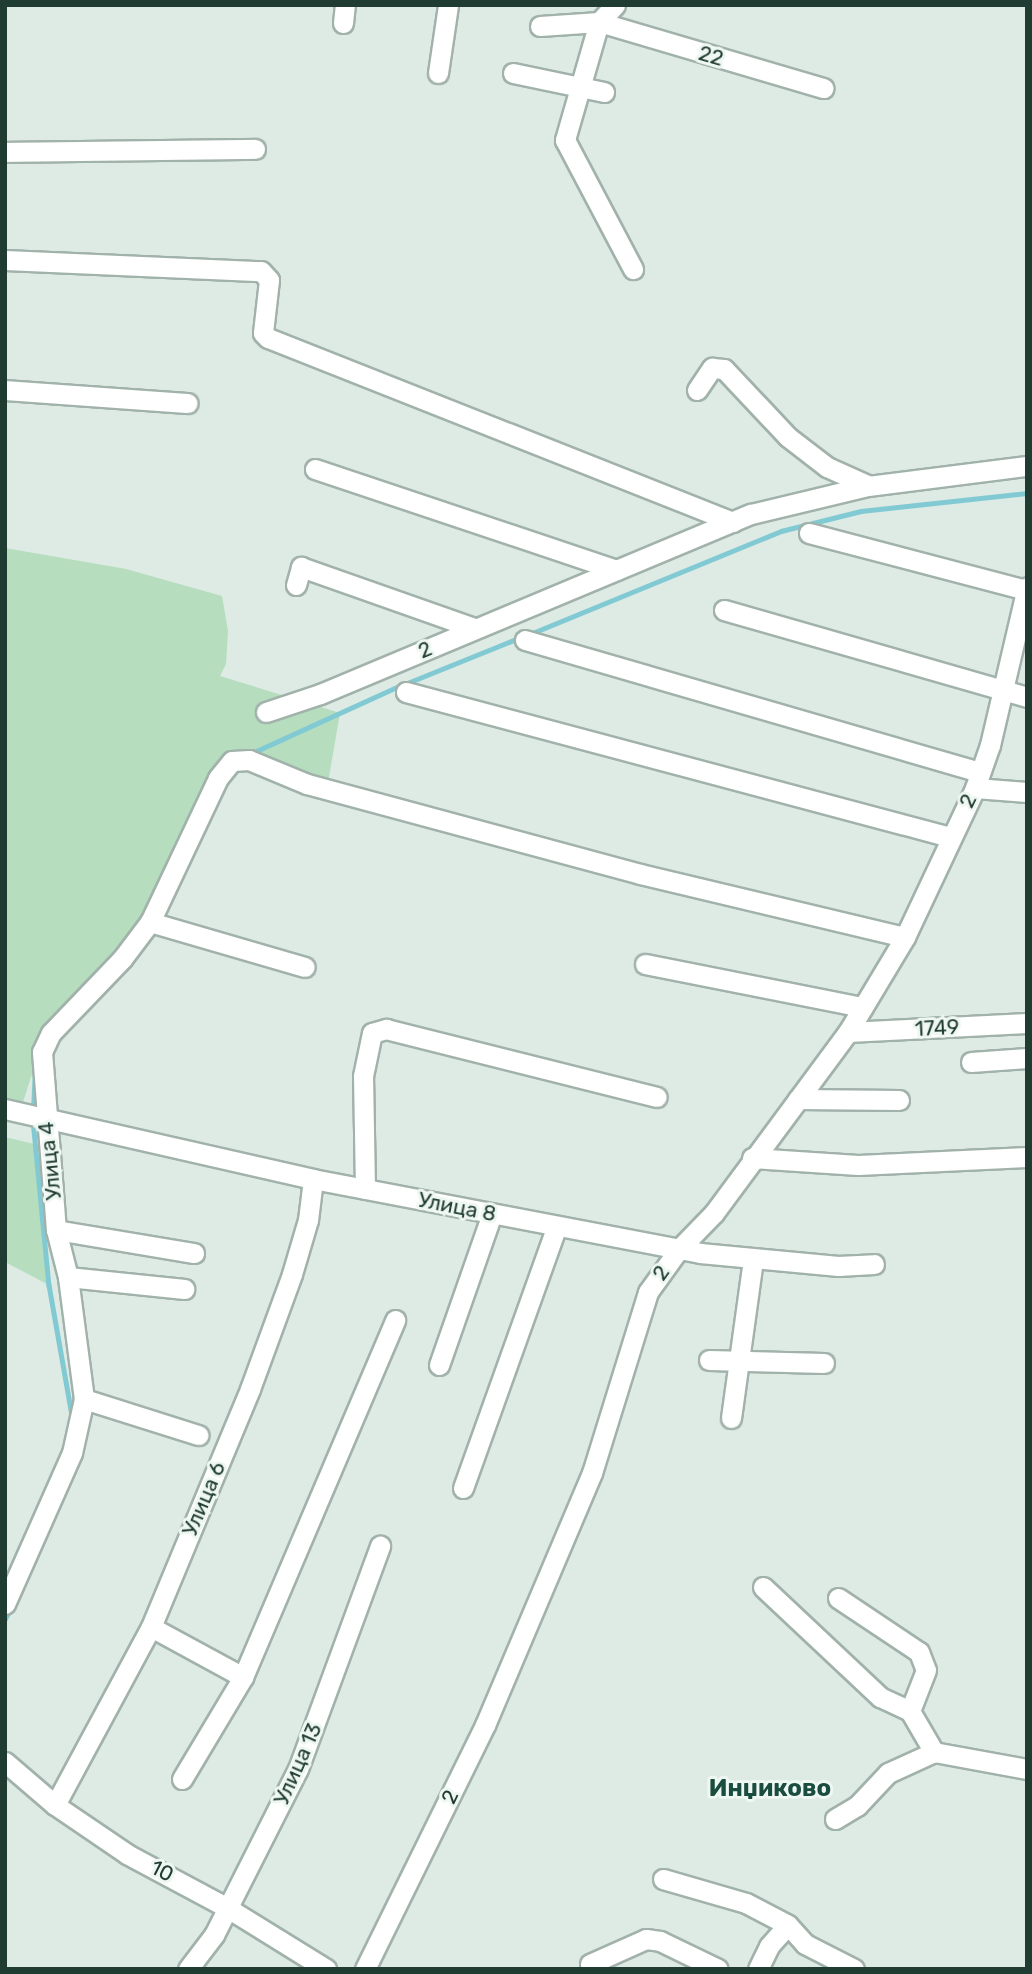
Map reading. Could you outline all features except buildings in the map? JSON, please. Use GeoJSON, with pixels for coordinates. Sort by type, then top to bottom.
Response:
{"type":"FeatureCollection","features":[{"type":"Feature","properties":{"kind":"street"},"geometry":{"type":"LineString","coordinates":[[438,72],[448,5]]}},
{"type":"Feature","properties":{"kind":"street"},"geometry":{"type":"LineString","coordinates":[[615,5],[599,22],[579,86],[565,146],[633,269]]}},
{"type":"Feature","properties":{"kind":"street","name":"22"},"geometry":{"type":"LineString","coordinates":[[540,26],[599,22],[823,88]]}},
{"type":"Feature","properties":{"kind":"street"},"geometry":{"type":"LineString","coordinates":[[513,72],[604,92]]}},
{"type":"Feature","properties":{"kind":"street"},"geometry":{"type":"LineString","coordinates":[[5,152],[255,149]]}},
{"type":"Feature","properties":{"kind":"street"},"geometry":{"type":"LineString","coordinates":[[5,260],[261,271],[269,280],[266,337],[733,522]]}},
{"type":"Feature","properties":{"kind":"street"},"geometry":{"type":"LineString","coordinates":[[697,390],[712,368],[724,369],[788,437],[827,467],[868,486]]}},
{"type":"Feature","properties":{"kind":"street"},"geometry":{"type":"LineString","coordinates":[[5,390],[188,403]]}},
{"type":"Feature","properties":{"kind":"street","name":"2"},"geometry":{"type":"LineString","coordinates":[[266,712],[733,522],[868,486],[1027,466]]}},
{"type":"Feature","properties":{"kind":"street"},"geometry":{"type":"LineString","coordinates":[[315,469],[617,570]]}},
{"type":"Feature","properties":{"kind":"street"},"geometry":{"type":"LineString","coordinates":[[809,533],[1026,589]]}},
{"type":"Feature","properties":{"kind":"street"},"geometry":{"type":"LineString","coordinates":[[296,585],[301,567],[474,628]]}},
{"type":"Feature","properties":{"kind":"street","name":"2"},"geometry":{"type":"LineString","coordinates":[[365,1969],[485,1725],[592,1473],[648,1292],[679,1249],[714,1213],[752,1158],[848,1032],[905,937],[978,780],[1024,618],[1026,589]]}},
{"type":"Feature","properties":{"kind":"street"},"geometry":{"type":"LineString","coordinates":[[724,610],[1002,692],[1027,696]]}},
{"type":"Feature","properties":{"kind":"street"},"geometry":{"type":"LineString","coordinates":[[525,640],[627,666],[978,780],[1027,792]]}},
{"type":"Feature","properties":{"kind":"street"},"geometry":{"type":"LineString","coordinates":[[406,692],[950,837]]}},
{"type":"Feature","properties":{"kind":"street","name":"Улица 4"},"geometry":{"type":"LineString","coordinates":[[5,1604],[72,1452],[85,1399],[68,1277],[56,1230],[42,1052],[51,1033],[122,959],[150,922],[218,778],[232,761],[249,760],[307,784],[640,874],[905,937]]}},
{"type":"Feature","properties":{"kind":"street"},"geometry":{"type":"LineString","coordinates":[[150,922],[304,967]]}},
{"type":"Feature","properties":{"kind":"street"},"geometry":{"type":"LineString","coordinates":[[645,964],[863,1007]]}},
{"type":"Feature","properties":{"kind":"street","name":"1749"},"geometry":{"type":"LineString","coordinates":[[848,1032],[1027,1023]]}},
{"type":"Feature","properties":{"kind":"street"},"geometry":{"type":"LineString","coordinates":[[365,1189],[363,1076],[372,1033],[386,1028],[657,1097]]}},
{"type":"Feature","properties":{"kind":"street"},"geometry":{"type":"LineString","coordinates":[[971,1062],[1027,1058]]}},
{"type":"Feature","properties":{"kind":"street"},"geometry":{"type":"LineString","coordinates":[[798,1100],[899,1100]]}},
{"type":"Feature","properties":{"kind":"street","name":"Улица 8"},"geometry":{"type":"LineString","coordinates":[[8,1106],[313,1179],[679,1249],[753,1259],[874,1265]]}},
{"type":"Feature","properties":{"kind":"street"},"geometry":{"type":"LineString","coordinates":[[752,1158],[858,1165],[1027,1157]]}},
{"type":"Feature","properties":{"kind":"street","name":"Улица 6"},"geometry":{"type":"LineString","coordinates":[[55,1805],[150,1627],[250,1389],[292,1274],[308,1220],[313,1179]]}},
{"type":"Feature","properties":{"kind":"street"},"geometry":{"type":"LineString","coordinates":[[439,1365],[492,1214]]}},
{"type":"Feature","properties":{"kind":"street"},"geometry":{"type":"LineString","coordinates":[[463,1488],[557,1226]]}},
{"type":"Feature","properties":{"kind":"street"},"geometry":{"type":"LineString","coordinates":[[56,1230],[194,1253]]}},
{"type":"Feature","properties":{"kind":"street"},"geometry":{"type":"LineString","coordinates":[[731,1418],[753,1259]]}},
{"type":"Feature","properties":{"kind":"street"},"geometry":{"type":"LineString","coordinates":[[68,1277],[184,1289]]}},
{"type":"Feature","properties":{"kind":"street"},"geometry":{"type":"LineString","coordinates":[[182,1779],[243,1677],[395,1320]]}},
{"type":"Feature","properties":{"kind":"street"},"geometry":{"type":"LineString","coordinates":[[709,1360],[741,1357],[824,1363]]}},
{"type":"Feature","properties":{"kind":"street"},"geometry":{"type":"LineString","coordinates":[[85,1399],[198,1435]]}},
{"type":"Feature","properties":{"kind":"street","name":"Улица 13"},"geometry":{"type":"LineString","coordinates":[[188,1969],[214,1936],[226,1907],[299,1769],[380,1546]]}},
{"type":"Feature","properties":{"kind":"street"},"geometry":{"type":"LineString","coordinates":[[764,1587],[880,1697],[910,1711],[934,1752]]}},
{"type":"Feature","properties":{"kind":"street"},"geometry":{"type":"LineString","coordinates":[[838,1598],[919,1652],[926,1670],[910,1711]]}},
{"type":"Feature","properties":{"kind":"street"},"geometry":{"type":"LineString","coordinates":[[150,1627],[243,1677]]}},
{"type":"Feature","properties":{"kind":"street"},"geometry":{"type":"LineString","coordinates":[[835,1819],[856,1806],[888,1773],[934,1752],[1027,1769]]}},
{"type":"Feature","properties":{"kind":"street","name":"10"},"geometry":{"type":"LineString","coordinates":[[5,1762],[55,1805],[127,1854],[226,1907],[320,1967]]}},
{"type":"Feature","properties":{"kind":"street"},"geometry":{"type":"LineString","coordinates":[[663,1879],[746,1903],[788,1925],[805,1944],[854,1969]]}},
{"type":"Feature","properties":{"kind":"street"},"geometry":{"type":"LineString","coordinates":[[758,1969],[769,1946],[788,1925]]}},
{"type":"Feature","properties":{"kind":"street"},"geometry":{"type":"LineString","coordinates":[[590,1964],[646,1940],[660,1941],[718,1969]]}},
{"type":"Feature","properties":{"kind":"green space"},"geometry":{"type":"Polygon","coordinates":[[[5,548],[126,569],[222,596],[228,631],[226,664],[220,676],[340,713],[326,794],[230,766],[177,885],[41,1046],[22,1105],[5,1103],[5,548]]]}},
{"type":"Feature","properties":{"kind":"green space"},"geometry":{"type":"Polygon","coordinates":[[[5,1137],[34,1144],[49,1285],[5,1262],[5,1137]]]}},
{"type":"Feature","properties":{"kind":"waterway"},"geometry":{"type":"LineString","coordinates":[[530,634],[781,531],[861,511],[1027,493]]}},
{"type":"Feature","properties":{"kind":"waterway"},"geometry":{"type":"LineString","coordinates":[[250,754],[395,688],[519,638]]}},
{"type":"Feature","properties":{"kind":"waterway"},"geometry":{"type":"LineString","coordinates":[[33,1111],[35,1068]]}},
{"type":"Feature","properties":{"kind":"waterway"},"geometry":{"type":"LineString","coordinates":[[33,1120],[49,1285],[72,1416]]}},
{"type":"Feature","properties":{"kind":"waterway"},"geometry":{"type":"LineString","coordinates":[[5,1619],[10,1609]]}},
{"type":"Feature","properties":{"kind":"district","name":"Инџиково"},"geometry":{"type":"Point","coordinates":[770,1789]}}]}
